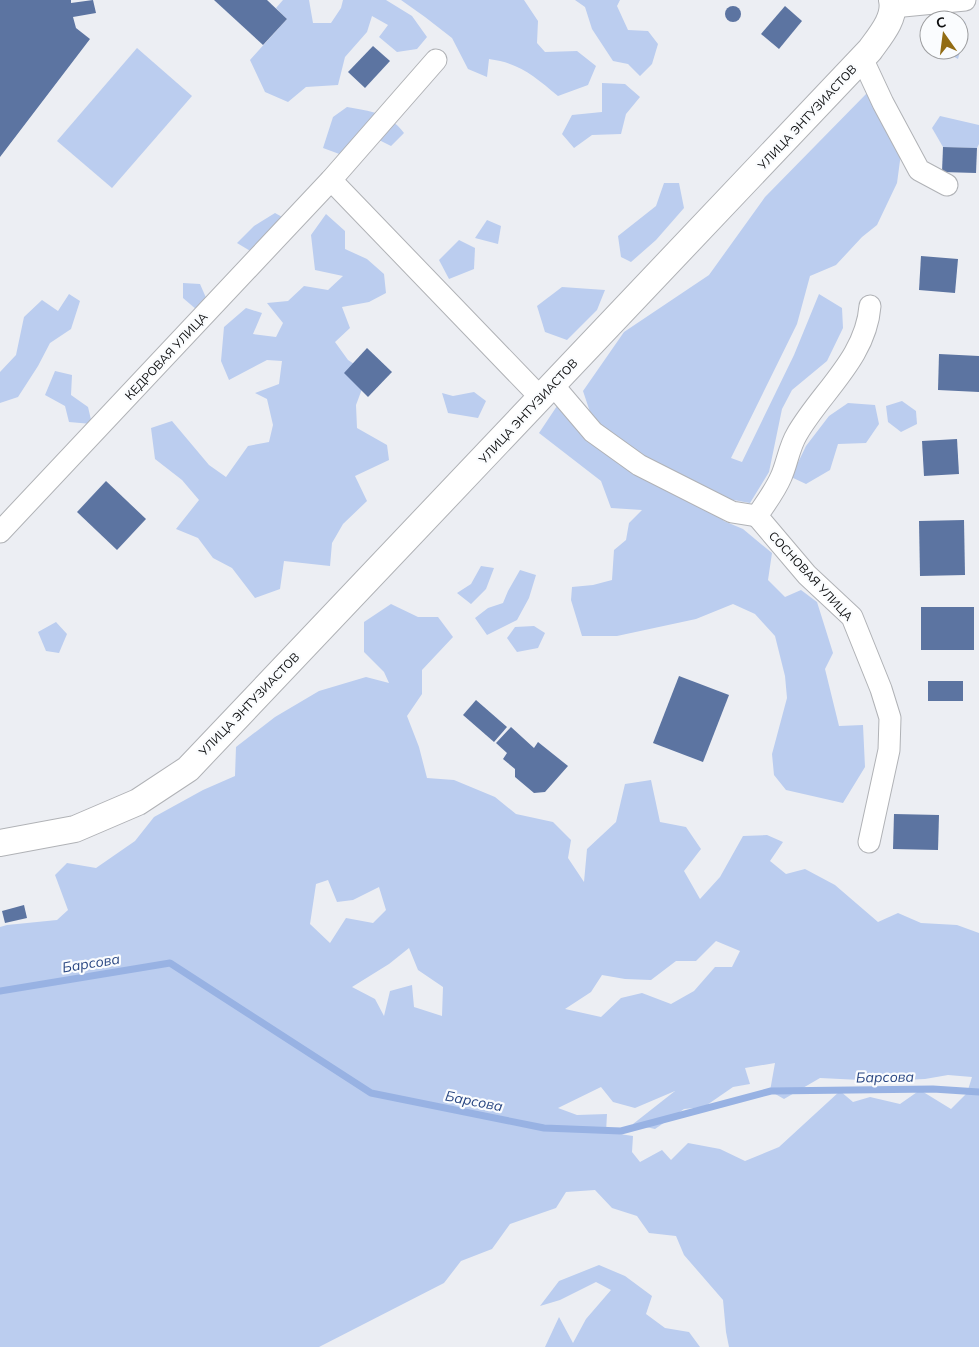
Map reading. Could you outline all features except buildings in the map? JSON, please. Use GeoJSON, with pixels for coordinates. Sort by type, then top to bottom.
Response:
{"type":"FeatureCollection","features":[{"type":"Feature","properties":{"kind":"street"},"geometry":{"type":"LineString","coordinates":[[893,3],[965,0]]}},
{"type":"Feature","properties":{"kind":"street","name":"УЛИЦА ЭНТУЗИАСТОВ"},"geometry":{"type":"LineString","coordinates":[[0,843],[75,829],[138,802],[188,769],[862,58],[885,28],[893,3]]}},
{"type":"Feature","properties":{"kind":"street"},"geometry":{"type":"LineString","coordinates":[[862,58],[919,170],[947,186]]}},
{"type":"Feature","properties":{"kind":"street","name":"КЕДРОВАЯ УЛИЦА"},"geometry":{"type":"LineString","coordinates":[[0,532],[331,180],[436,60]]}},
{"type":"Feature","properties":{"kind":"street"},"geometry":{"type":"LineString","coordinates":[[331,180],[547,391],[593,432],[639,465],[732,512],[757,516],[780,480],[796,436],[824,394],[853,357],[869,319],[870,306]]}},
{"type":"Feature","properties":{"kind":"street","name":"СОСНОВАЯ УЛИЦА"},"geometry":{"type":"LineString","coordinates":[[757,516],[807,575],[852,617],[881,689],[890,718],[889,750],[869,842]]}},
{"type":"Feature","properties":{"kind":"shaded area"},"geometry":{"type":"Polygon","coordinates":[[[283,0],[309,0],[313,23],[331,23],[341,8],[343,0],[386,0],[412,16],[427,37],[417,49],[397,52],[379,37],[388,25],[372,16],[367,32],[345,57],[338,85],[306,87],[288,102],[265,92],[250,60],[287,19],[276,8],[283,0]]]}},
{"type":"Feature","properties":{"kind":"shaded area"},"geometry":{"type":"Polygon","coordinates":[[[401,0],[524,0],[538,21],[537,43],[545,52],[577,51],[596,66],[588,85],[558,96],[518,67],[500,61],[489,59],[487,77],[468,69],[452,38],[401,0]]]}},
{"type":"Feature","properties":{"kind":"shaded area"},"geometry":{"type":"Polygon","coordinates":[[[575,0],[620,0],[617,6],[628,30],[648,31],[658,44],[652,64],[640,76],[628,64],[613,61],[592,29],[585,7],[575,0]]]}},
{"type":"Feature","properties":{"kind":"shaded area"},"geometry":{"type":"Polygon","coordinates":[[[137,48],[192,96],[112,188],[57,141],[137,48]]]}},
{"type":"Feature","properties":{"kind":"shaded area"},"geometry":{"type":"Polygon","coordinates":[[[602,83],[625,84],[640,97],[626,114],[621,134],[592,135],[574,148],[562,134],[572,115],[602,112],[602,83]]]}},
{"type":"Feature","properties":{"kind":"shaded area"},"geometry":{"type":"Polygon","coordinates":[[[868,92],[902,146],[897,183],[877,225],[862,237],[836,265],[810,276],[797,324],[731,458],[742,462],[794,355],[819,294],[842,308],[843,328],[827,361],[792,390],[782,409],[769,472],[750,503],[700,494],[724,521],[743,529],[772,553],[768,580],[785,597],[801,590],[817,602],[833,653],[825,669],[839,726],[863,725],[865,767],[843,803],[786,790],[774,775],[772,754],[787,698],[785,676],[775,636],[755,614],[733,604],[696,619],[617,636],[582,636],[571,600],[572,587],[593,585],[612,580],[614,550],[626,540],[629,523],[642,510],[611,508],[601,481],[539,433],[557,406],[598,436],[583,391],[624,332],[709,275],[765,197],[868,92]]]}},
{"type":"Feature","properties":{"kind":"shaded area"},"geometry":{"type":"Polygon","coordinates":[[[347,107],[385,117],[404,133],[391,146],[377,139],[342,155],[323,148],[333,117],[347,107]]]}},
{"type":"Feature","properties":{"kind":"shaded area"},"geometry":{"type":"Polygon","coordinates":[[[940,116],[979,125],[979,144],[977,148],[943,147],[932,128],[940,116]]]}},
{"type":"Feature","properties":{"kind":"shaded area"},"geometry":{"type":"Polygon","coordinates":[[[664,183],[679,183],[684,208],[656,240],[631,262],[621,257],[618,236],[656,206],[664,183]]]}},
{"type":"Feature","properties":{"kind":"shaded area"},"geometry":{"type":"Polygon","coordinates":[[[275,213],[284,218],[252,252],[237,243],[254,226],[275,213]]]}},
{"type":"Feature","properties":{"kind":"shaded area"},"geometry":{"type":"Polygon","coordinates":[[[326,214],[345,231],[345,249],[367,259],[384,274],[386,293],[369,302],[342,307],[350,328],[335,342],[348,360],[368,373],[356,405],[357,428],[387,445],[389,460],[355,476],[367,501],[343,524],[332,543],[330,566],[284,561],[280,589],[255,598],[232,568],[213,558],[198,538],[176,529],[199,500],[182,480],[155,459],[151,428],[172,421],[209,465],[226,477],[248,446],[269,442],[273,425],[267,399],[255,393],[279,384],[282,361],[267,360],[229,380],[221,361],[224,327],[246,308],[262,313],[253,334],[276,337],[283,323],[267,303],[288,301],[304,286],[328,290],[343,276],[315,270],[311,235],[326,214]]]}},
{"type":"Feature","properties":{"kind":"shaded area"},"geometry":{"type":"Polygon","coordinates":[[[487,220],[501,226],[498,244],[475,238],[487,220]]]}},
{"type":"Feature","properties":{"kind":"shaded area"},"geometry":{"type":"Polygon","coordinates":[[[459,240],[475,248],[474,269],[449,279],[439,260],[459,240]]]}},
{"type":"Feature","properties":{"kind":"shaded area"},"geometry":{"type":"Polygon","coordinates":[[[183,283],[200,284],[207,300],[197,310],[183,298],[183,283]]]}},
{"type":"Feature","properties":{"kind":"shaded area"},"geometry":{"type":"Polygon","coordinates":[[[562,287],[605,290],[597,310],[567,340],[545,332],[537,306],[562,287]]]}},
{"type":"Feature","properties":{"kind":"shaded area"},"geometry":{"type":"Polygon","coordinates":[[[69,294],[80,301],[71,329],[50,343],[18,397],[0,403],[0,372],[16,355],[24,317],[42,300],[58,311],[69,294]]]}},
{"type":"Feature","properties":{"kind":"shaded area"},"geometry":{"type":"Polygon","coordinates":[[[55,371],[72,375],[71,395],[88,407],[92,424],[69,422],[65,406],[45,395],[55,371]]]}},
{"type":"Feature","properties":{"kind":"shaded area"},"geometry":{"type":"Polygon","coordinates":[[[474,392],[486,401],[478,418],[448,413],[442,393],[453,396],[474,392]]]}},
{"type":"Feature","properties":{"kind":"shaded area"},"geometry":{"type":"Polygon","coordinates":[[[902,401],[916,411],[917,424],[901,432],[888,422],[886,406],[902,401]]]}},
{"type":"Feature","properties":{"kind":"shaded area"},"geometry":{"type":"Polygon","coordinates":[[[848,403],[875,405],[879,424],[866,443],[838,444],[830,470],[806,484],[791,477],[806,446],[829,416],[848,403]]]}},
{"type":"Feature","properties":{"kind":"shaded area"},"geometry":{"type":"Polygon","coordinates":[[[481,566],[494,568],[486,589],[471,604],[457,593],[471,584],[481,566]]]}},
{"type":"Feature","properties":{"kind":"shaded area"},"geometry":{"type":"Polygon","coordinates":[[[520,570],[536,575],[529,598],[517,620],[487,635],[475,618],[488,608],[503,603],[520,570]]]}},
{"type":"Feature","properties":{"kind":"shaded area"},"geometry":{"type":"Polygon","coordinates":[[[391,604],[418,617],[438,617],[453,637],[422,670],[422,694],[407,716],[419,747],[427,778],[454,780],[495,797],[516,814],[553,822],[571,840],[568,858],[584,882],[587,849],[616,822],[625,784],[651,780],[660,822],[686,827],[701,849],[684,871],[700,899],[720,877],[743,836],[767,835],[783,842],[770,861],[786,874],[805,869],[835,885],[878,922],[898,913],[921,923],[957,925],[979,933],[979,1347],[729,1347],[723,1300],[684,1255],[676,1236],[649,1233],[637,1216],[612,1208],[595,1190],[566,1192],[556,1208],[510,1224],[492,1249],[461,1261],[444,1283],[319,1347],[0,1347],[0,927],[57,920],[68,910],[55,875],[67,863],[96,868],[135,841],[154,817],[203,790],[235,776],[236,747],[275,717],[319,691],[366,677],[389,683],[384,672],[364,652],[364,622],[391,604]],[[328,880],[316,884],[310,924],[330,943],[346,918],[373,923],[386,910],[379,887],[353,900],[337,902],[328,880]],[[716,941],[696,961],[676,961],[651,980],[625,979],[602,975],[591,992],[565,1009],[601,1017],[621,998],[642,993],[671,1004],[694,991],[715,967],[732,967],[740,951],[716,941]],[[409,948],[389,964],[352,987],[375,999],[384,1016],[390,991],[412,985],[414,1007],[442,1016],[443,987],[418,970],[409,948]],[[775,1063],[745,1068],[750,1084],[733,1087],[704,1107],[684,1109],[655,1129],[633,1124],[675,1091],[635,1108],[613,1102],[601,1087],[558,1108],[577,1115],[607,1114],[606,1132],[633,1136],[632,1152],[640,1162],[662,1150],[671,1160],[688,1143],[720,1149],[745,1161],[779,1147],[840,1091],[853,1102],[870,1097],[900,1104],[920,1090],[951,1109],[967,1093],[972,1077],[948,1075],[925,1079],[881,1081],[820,1078],[784,1099],[770,1091],[775,1063]]]}},
{"type":"Feature","properties":{"kind":"shaded area"},"geometry":{"type":"Polygon","coordinates":[[[56,622],[67,634],[59,653],[46,651],[38,632],[56,622]]]}},
{"type":"Feature","properties":{"kind":"shaded area"},"geometry":{"type":"Polygon","coordinates":[[[534,626],[545,633],[538,648],[517,652],[507,638],[515,627],[534,626]]]}},
{"type":"Feature","properties":{"kind":"shaded area"},"geometry":{"type":"Polygon","coordinates":[[[599,1265],[625,1276],[652,1296],[646,1314],[665,1328],[689,1332],[700,1347],[545,1347],[559,1317],[573,1343],[586,1319],[611,1290],[596,1282],[560,1300],[540,1306],[559,1281],[599,1265]]]}},
{"type":"Feature","properties":{"kind":"waterway","name":"Барсова"},"geometry":{"type":"LineString","coordinates":[[0,991],[170,963],[371,1093],[544,1128],[621,1131],[771,1091],[933,1089],[979,1092]]}}]}
